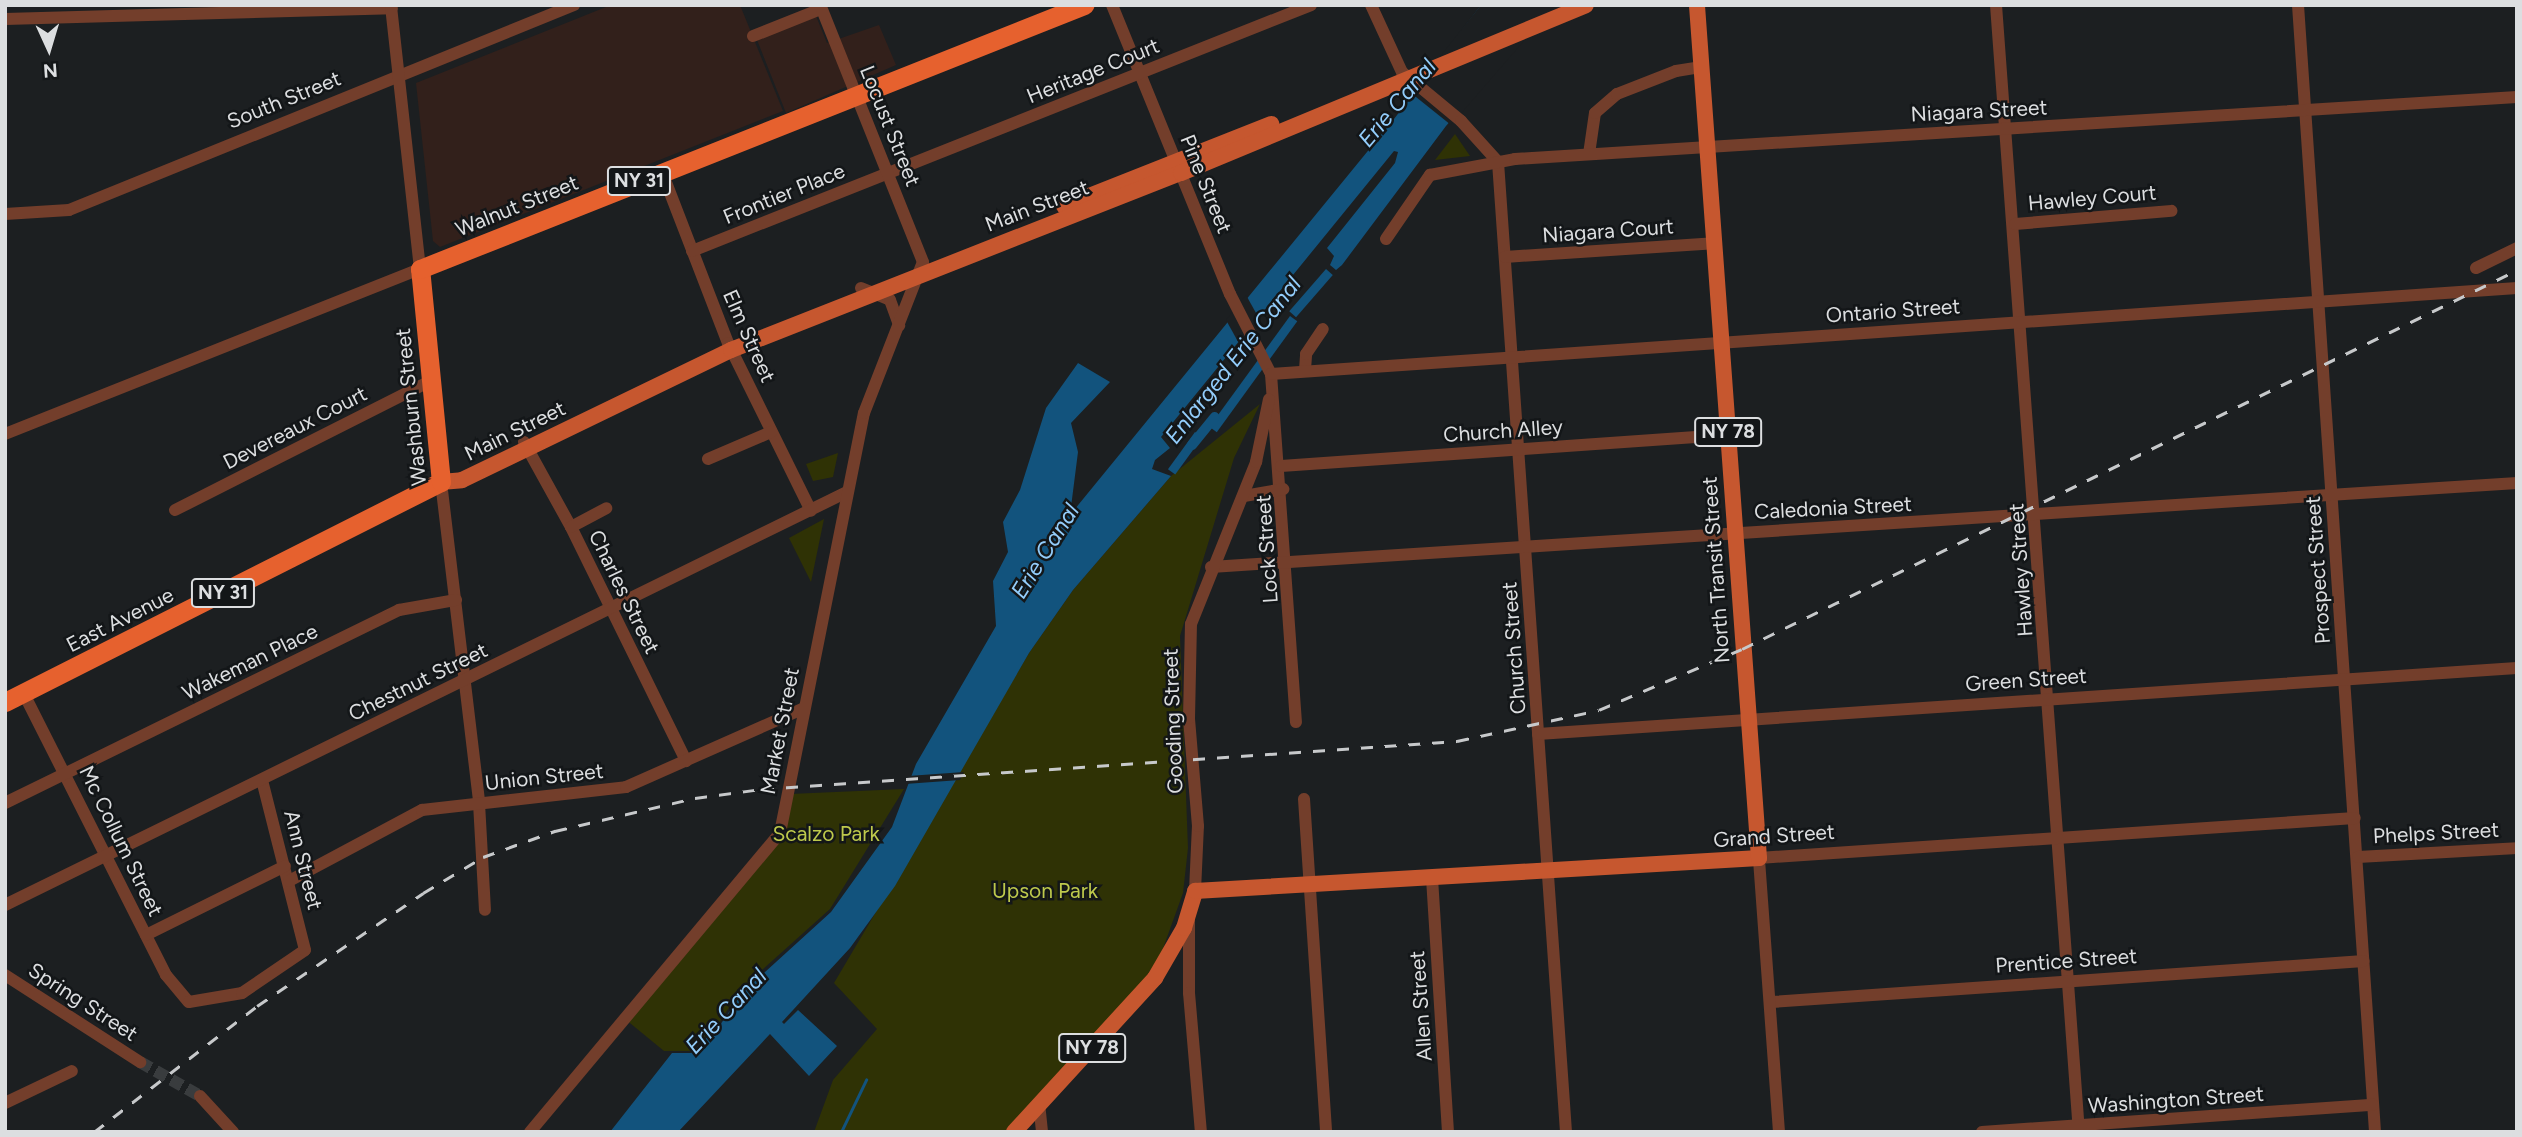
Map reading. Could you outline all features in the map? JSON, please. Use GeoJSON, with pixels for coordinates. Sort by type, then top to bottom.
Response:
{"type":"FeatureCollection","features":[{"type":"Feature","properties":{"kind":"highway","name":"Walnut Street"},"geometry":{"type":"LineString","coordinates":[[420,269],[1084,5]]}},
{"type":"Feature","properties":{"kind":"highway","name":"Washburn Street"},"geometry":{"type":"LineString","coordinates":[[420,269],[441,482]]}},
{"type":"Feature","properties":{"kind":"highway","name":"East Avenue"},"geometry":{"type":"LineString","coordinates":[[5,702],[441,482]]}},
{"type":"Feature","properties":{"kind":"main road","name":"Main Street"},"geometry":{"type":"LineString","coordinates":[[441,482],[525,445],[729,347],[921,268],[1414,77],[1575,5]]}},
{"type":"Feature","properties":{"kind":"main road","name":"Main Street"},"geometry":{"type":"LineString","coordinates":[[1414,77],[1437,58],[1586,5]]}},
{"type":"Feature","properties":{"kind":"main road","name":"North Transit Street"},"geometry":{"type":"LineString","coordinates":[[1697,5],[1759,858]]}},
{"type":"Feature","properties":{"kind":"main road","name":"Grand Street"},"geometry":{"type":"LineString","coordinates":[[1195,891],[1759,858]]}},
{"type":"Feature","properties":{"kind":"main road","name":"Gooding Street"},"geometry":{"type":"LineString","coordinates":[[1167,961],[1189,912],[1195,891]]}},
{"type":"Feature","properties":{"kind":"main road","name":"NY 78"},"geometry":{"type":"LineString","coordinates":[[1014,1132],[1136,1001],[1167,961]]}},
{"type":"Feature","properties":{"kind":"street","name":"South Street"},"geometry":{"type":"LineString","coordinates":[[5,214],[69,210],[400,73],[574,5]]}},
{"type":"Feature","properties":{"kind":"street","name":"Pine Street"},"geometry":{"type":"LineString","coordinates":[[1112,5],[1230,294],[1271,374]]}},
{"type":"Feature","properties":{"kind":"street","name":"Heritage Court"},"geometry":{"type":"LineString","coordinates":[[889,173],[1311,5]]}},
{"type":"Feature","properties":{"kind":"street"},"geometry":{"type":"LineString","coordinates":[[1371,5],[1414,77],[1461,121],[1498,162]]}},
{"type":"Feature","properties":{"kind":"street","name":"Hawley Street"},"geometry":{"type":"LineString","coordinates":[[1996,5],[2015,224],[2079,1129]]}},
{"type":"Feature","properties":{"kind":"street","name":"Prospect Street"},"geometry":{"type":"LineString","coordinates":[[2298,5],[2375,1132]]}},
{"type":"Feature","properties":{"kind":"street","name":"Washburn Street"},"geometry":{"type":"LineString","coordinates":[[391,7],[420,269]]}},
{"type":"Feature","properties":{"kind":"street"},"geometry":{"type":"LineString","coordinates":[[5,19],[391,7]]}},
{"type":"Feature","properties":{"kind":"street","name":"Locust Street"},"geometry":{"type":"LineString","coordinates":[[821,7],[889,173],[921,268]]}},
{"type":"Feature","properties":{"kind":"street"},"geometry":{"type":"LineString","coordinates":[[753,36],[821,7]]}},
{"type":"Feature","properties":{"kind":"street"},"geometry":{"type":"LineString","coordinates":[[1589,154],[1595,113],[1618,94],[1676,71],[1702,67]]}},
{"type":"Feature","properties":{"kind":"street","name":"Niagara Street"},"geometry":{"type":"LineString","coordinates":[[1386,239],[1430,175],[1498,162],[1709,145],[2517,97]]}},
{"type":"Feature","properties":{"kind":"street","name":"Church Street"},"geometry":{"type":"LineString","coordinates":[[1498,162],[1527,544],[1538,734],[1551,871],[1566,1132]]}},
{"type":"Feature","properties":{"kind":"street","name":"Elm Street"},"geometry":{"type":"LineString","coordinates":[[662,172],[729,347],[811,511]]}},
{"type":"Feature","properties":{"kind":"street","name":"Frontier Place"},"geometry":{"type":"LineString","coordinates":[[692,251],[889,173]]}},
{"type":"Feature","properties":{"kind":"street","name":"Hawley Court"},"geometry":{"type":"LineString","coordinates":[[2015,224],[2171,211]]}},
{"type":"Feature","properties":{"kind":"street","name":"Niagara Court"},"geometry":{"type":"LineString","coordinates":[[1505,257],[1714,243]]}},
{"type":"Feature","properties":{"kind":"street"},"geometry":{"type":"LineString","coordinates":[[2476,268],[2517,248]]}},
{"type":"Feature","properties":{"kind":"street","name":"Market Street"},"geometry":{"type":"LineString","coordinates":[[530,1132],[780,833],[864,413],[921,268]]}},
{"type":"Feature","properties":{"kind":"street","name":"Walnut Street"},"geometry":{"type":"LineString","coordinates":[[5,433],[420,269]]}},
{"type":"Feature","properties":{"kind":"street","name":"Ontario Street"},"geometry":{"type":"LineString","coordinates":[[1271,374],[1512,354],[2517,288]]}},
{"type":"Feature","properties":{"kind":"street"},"geometry":{"type":"LineString","coordinates":[[867,290],[890,300],[899,325]]}},
{"type":"Feature","properties":{"kind":"street"},"geometry":{"type":"LineString","coordinates":[[1305,370],[1306,354],[1323,329]]}},
{"type":"Feature","properties":{"kind":"street","name":"Lock Street"},"geometry":{"type":"LineString","coordinates":[[1271,374],[1283,489],[1297,722]]}},
{"type":"Feature","properties":{"kind":"street","name":"Gooding Street"},"geometry":{"type":"LineString","coordinates":[[1195,891],[1198,826],[1189,718],[1191,624],[1211,567],[1244,496],[1265,431],[1271,374]]}},
{"type":"Feature","properties":{"kind":"street","name":"Devereaux Court"},"geometry":{"type":"LineString","coordinates":[[175,510],[432,380]]}},
{"type":"Feature","properties":{"kind":"street"},"geometry":{"type":"LineString","coordinates":[[708,459],[771,432]]}},
{"type":"Feature","properties":{"kind":"street","name":"Church Alley"},"geometry":{"type":"LineString","coordinates":[[1281,466],[1728,436]]}},
{"type":"Feature","properties":{"kind":"street","name":"Charles Street"},"geometry":{"type":"LineString","coordinates":[[525,445],[571,527],[686,761]]}},
{"type":"Feature","properties":{"kind":"street","name":"Washburn Street"},"geometry":{"type":"LineString","coordinates":[[441,482],[479,803],[485,910]]}},
{"type":"Feature","properties":{"kind":"street","name":"Caledonia Street"},"geometry":{"type":"LineString","coordinates":[[1211,567],[1527,544],[2036,515],[2517,483]]}},
{"type":"Feature","properties":{"kind":"street"},"geometry":{"type":"LineString","coordinates":[[1244,496],[1283,489]]}},
{"type":"Feature","properties":{"kind":"street","name":"Chestnut Street"},"geometry":{"type":"LineString","coordinates":[[5,905],[847,492]]}},
{"type":"Feature","properties":{"kind":"street"},"geometry":{"type":"LineString","coordinates":[[571,527],[606,508]]}},
{"type":"Feature","properties":{"kind":"street","name":"Wakeman Place"},"geometry":{"type":"LineString","coordinates":[[5,803],[399,610],[456,600]]}},
{"type":"Feature","properties":{"kind":"street","name":"Green Street"},"geometry":{"type":"LineString","coordinates":[[1538,734],[1747,717],[2517,668]]}},
{"type":"Feature","properties":{"kind":"street","name":"Mc Collum Street"},"geometry":{"type":"LineString","coordinates":[[24,694],[166,975],[189,1002]]}},
{"type":"Feature","properties":{"kind":"street","name":"Union Street"},"geometry":{"type":"LineString","coordinates":[[289,881],[422,810],[626,787],[804,708]]}},
{"type":"Feature","properties":{"kind":"street","name":"Ann Street"},"geometry":{"type":"LineString","coordinates":[[189,1002],[242,993],[305,950],[262,780]]}},
{"type":"Feature","properties":{"kind":"street"},"geometry":{"type":"LineString","coordinates":[[1304,799],[1326,1132]]}},
{"type":"Feature","properties":{"kind":"street","name":"Grand Street"},"geometry":{"type":"LineString","coordinates":[[1759,858],[2355,818]]}},
{"type":"Feature","properties":{"kind":"street","name":"Phelps Street"},"geometry":{"type":"LineString","coordinates":[[2358,857],[2517,848]]}},
{"type":"Feature","properties":{"kind":"street","name":"North Transit Street"},"geometry":{"type":"LineString","coordinates":[[1759,858],[1772,1002],[1779,1132]]}},
{"type":"Feature","properties":{"kind":"street"},"geometry":{"type":"LineString","coordinates":[[146,935],[285,866]]}},
{"type":"Feature","properties":{"kind":"street","name":"Allen Street"},"geometry":{"type":"LineString","coordinates":[[1432,878],[1448,1132]]}},
{"type":"Feature","properties":{"kind":"street","name":"Gooding Street"},"geometry":{"type":"LineString","coordinates":[[1189,912],[1189,993],[1201,1132]]}},
{"type":"Feature","properties":{"kind":"street","name":"Gooding Street"},"geometry":{"type":"LineString","coordinates":[[1167,961],[1180,964],[1189,993]]}},
{"type":"Feature","properties":{"kind":"street","name":"Prentice Street"},"geometry":{"type":"LineString","coordinates":[[1772,1002],[2364,961]]}},
{"type":"Feature","properties":{"kind":"street","name":"Spring Street"},"geometry":{"type":"LineString","coordinates":[[5,975],[140,1062]]}},
{"type":"Feature","properties":{"kind":"street"},"geometry":{"type":"LineString","coordinates":[[5,1103],[72,1071]]}},
{"type":"Feature","properties":{"kind":"street"},"geometry":{"type":"LineString","coordinates":[[200,1097],[233,1132]]}},
{"type":"Feature","properties":{"kind":"street"},"geometry":{"type":"LineString","coordinates":[[1039,1103],[1042,1132]]}},
{"type":"Feature","properties":{"kind":"street","name":"Washington Street"},"geometry":{"type":"LineString","coordinates":[[1982,1132],[2079,1129],[2373,1105]]}},
{"type":"Feature","properties":{"kind":"shaded area"},"geometry":{"type":"Polygon","coordinates":[[[611,5],[740,5],[783,111],[440,247],[433,241],[416,83],[611,5]]]}},
{"type":"Feature","properties":{"kind":"shaded area"},"geometry":{"type":"Polygon","coordinates":[[[816,16],[827,43],[879,25],[896,65],[786,113],[757,40],[816,16]]]}},
{"type":"Feature","properties":{"kind":"green space"},"geometry":{"type":"Polygon","coordinates":[[[1455,134],[1470,156],[1435,160],[1455,134]]]}},
{"type":"Feature","properties":{"kind":"green space","name":"Upson Park"},"geometry":{"type":"Polygon","coordinates":[[[1260,404],[1234,458],[1180,636],[1188,848],[1183,893],[1161,954],[1142,983],[1009,1132],[814,1132],[833,1080],[877,1029],[834,983],[1029,653],[1073,590],[1171,476],[1260,404]]]}},
{"type":"Feature","properties":{"kind":"green space"},"geometry":{"type":"Polygon","coordinates":[[[838,453],[833,477],[813,481],[806,464],[838,453]]]}},
{"type":"Feature","properties":{"kind":"green space"},"geometry":{"type":"Polygon","coordinates":[[[824,519],[811,582],[789,538],[824,519]]]}},
{"type":"Feature","properties":{"kind":"green space","name":"Scalzo Park"},"geometry":{"type":"Polygon","coordinates":[[[904,789],[830,909],[741,989],[719,1023],[690,1051],[664,1051],[625,1019],[783,834],[790,794],[904,789]]]}},
{"type":"Feature","properties":{"kind":"water","name":"Erie Canal"},"geometry":{"type":"Polygon","coordinates":[[[1481,5],[1551,5],[1446,126],[1342,265],[1336,270],[1330,265],[1334,256],[1327,248],[1395,163],[1398,152],[1394,151],[1161,437],[1170,448],[1155,460],[1152,469],[1171,476],[1073,590],[1029,653],[895,886],[850,948],[782,1022],[784,1024],[798,1010],[837,1046],[809,1076],[770,1034],[678,1132],[610,1132],[672,1053],[691,1053],[720,1025],[743,992],[831,912],[892,827],[916,764],[996,626],[993,581],[1008,552],[1003,522],[1020,490],[1046,408],[1078,363],[1110,382],[1071,423],[1078,452],[1070,515],[1394,119],[1481,5]]]}},
{"type":"Feature","properties":{"kind":"water"},"geometry":{"type":"Polygon","coordinates":[[[1326,269],[1333,275],[1296,317],[1289,311],[1326,269]]]}},
{"type":"Feature","properties":{"kind":"water"},"geometry":{"type":"Polygon","coordinates":[[[1290,316],[1297,321],[1217,432],[1209,427],[1290,316]]]}},
{"type":"Feature","properties":{"kind":"water"},"geometry":{"type":"Polygon","coordinates":[[[1195,432],[1202,437],[1175,475],[1168,469],[1195,432]]]}},
{"type":"Feature","properties":{"kind":"pier"},"geometry":{"type":"Polygon","coordinates":[[[1481,5],[1555,5],[1451,125],[1411,93],[1481,5]]]}},
{"type":"Feature","properties":{"kind":"pier"},"geometry":{"type":"Polygon","coordinates":[[[1246,295],[1261,322],[1241,347],[1226,320],[1246,295]]]}},
{"type":"Feature","properties":{"kind":"pier"},"geometry":{"type":"Polygon","coordinates":[[[964,772],[960,780],[905,784],[908,776],[964,772]]]}},
{"type":"Feature","properties":{"kind":"waterway","name":"Enlarged Erie Canal"},"geometry":{"type":"LineString","coordinates":[[1192,445],[1215,417]]}},
{"type":"Feature","properties":{"kind":"waterway"},"geometry":{"type":"LineString","coordinates":[[841,1132],[866,1080]]}},
{"type":"Feature","properties":{"kind":"tunnel"},"geometry":{"type":"LineString","coordinates":[[140,1062],[200,1096]]}},
{"type":"Feature","properties":{"kind":"railway"},"geometry":{"type":"LineString","coordinates":[[94,1132],[257,1006],[423,893],[483,857],[555,831],[695,798],[762,789],[1457,741],[1599,710],[1742,649],[2517,270]]}}]}
